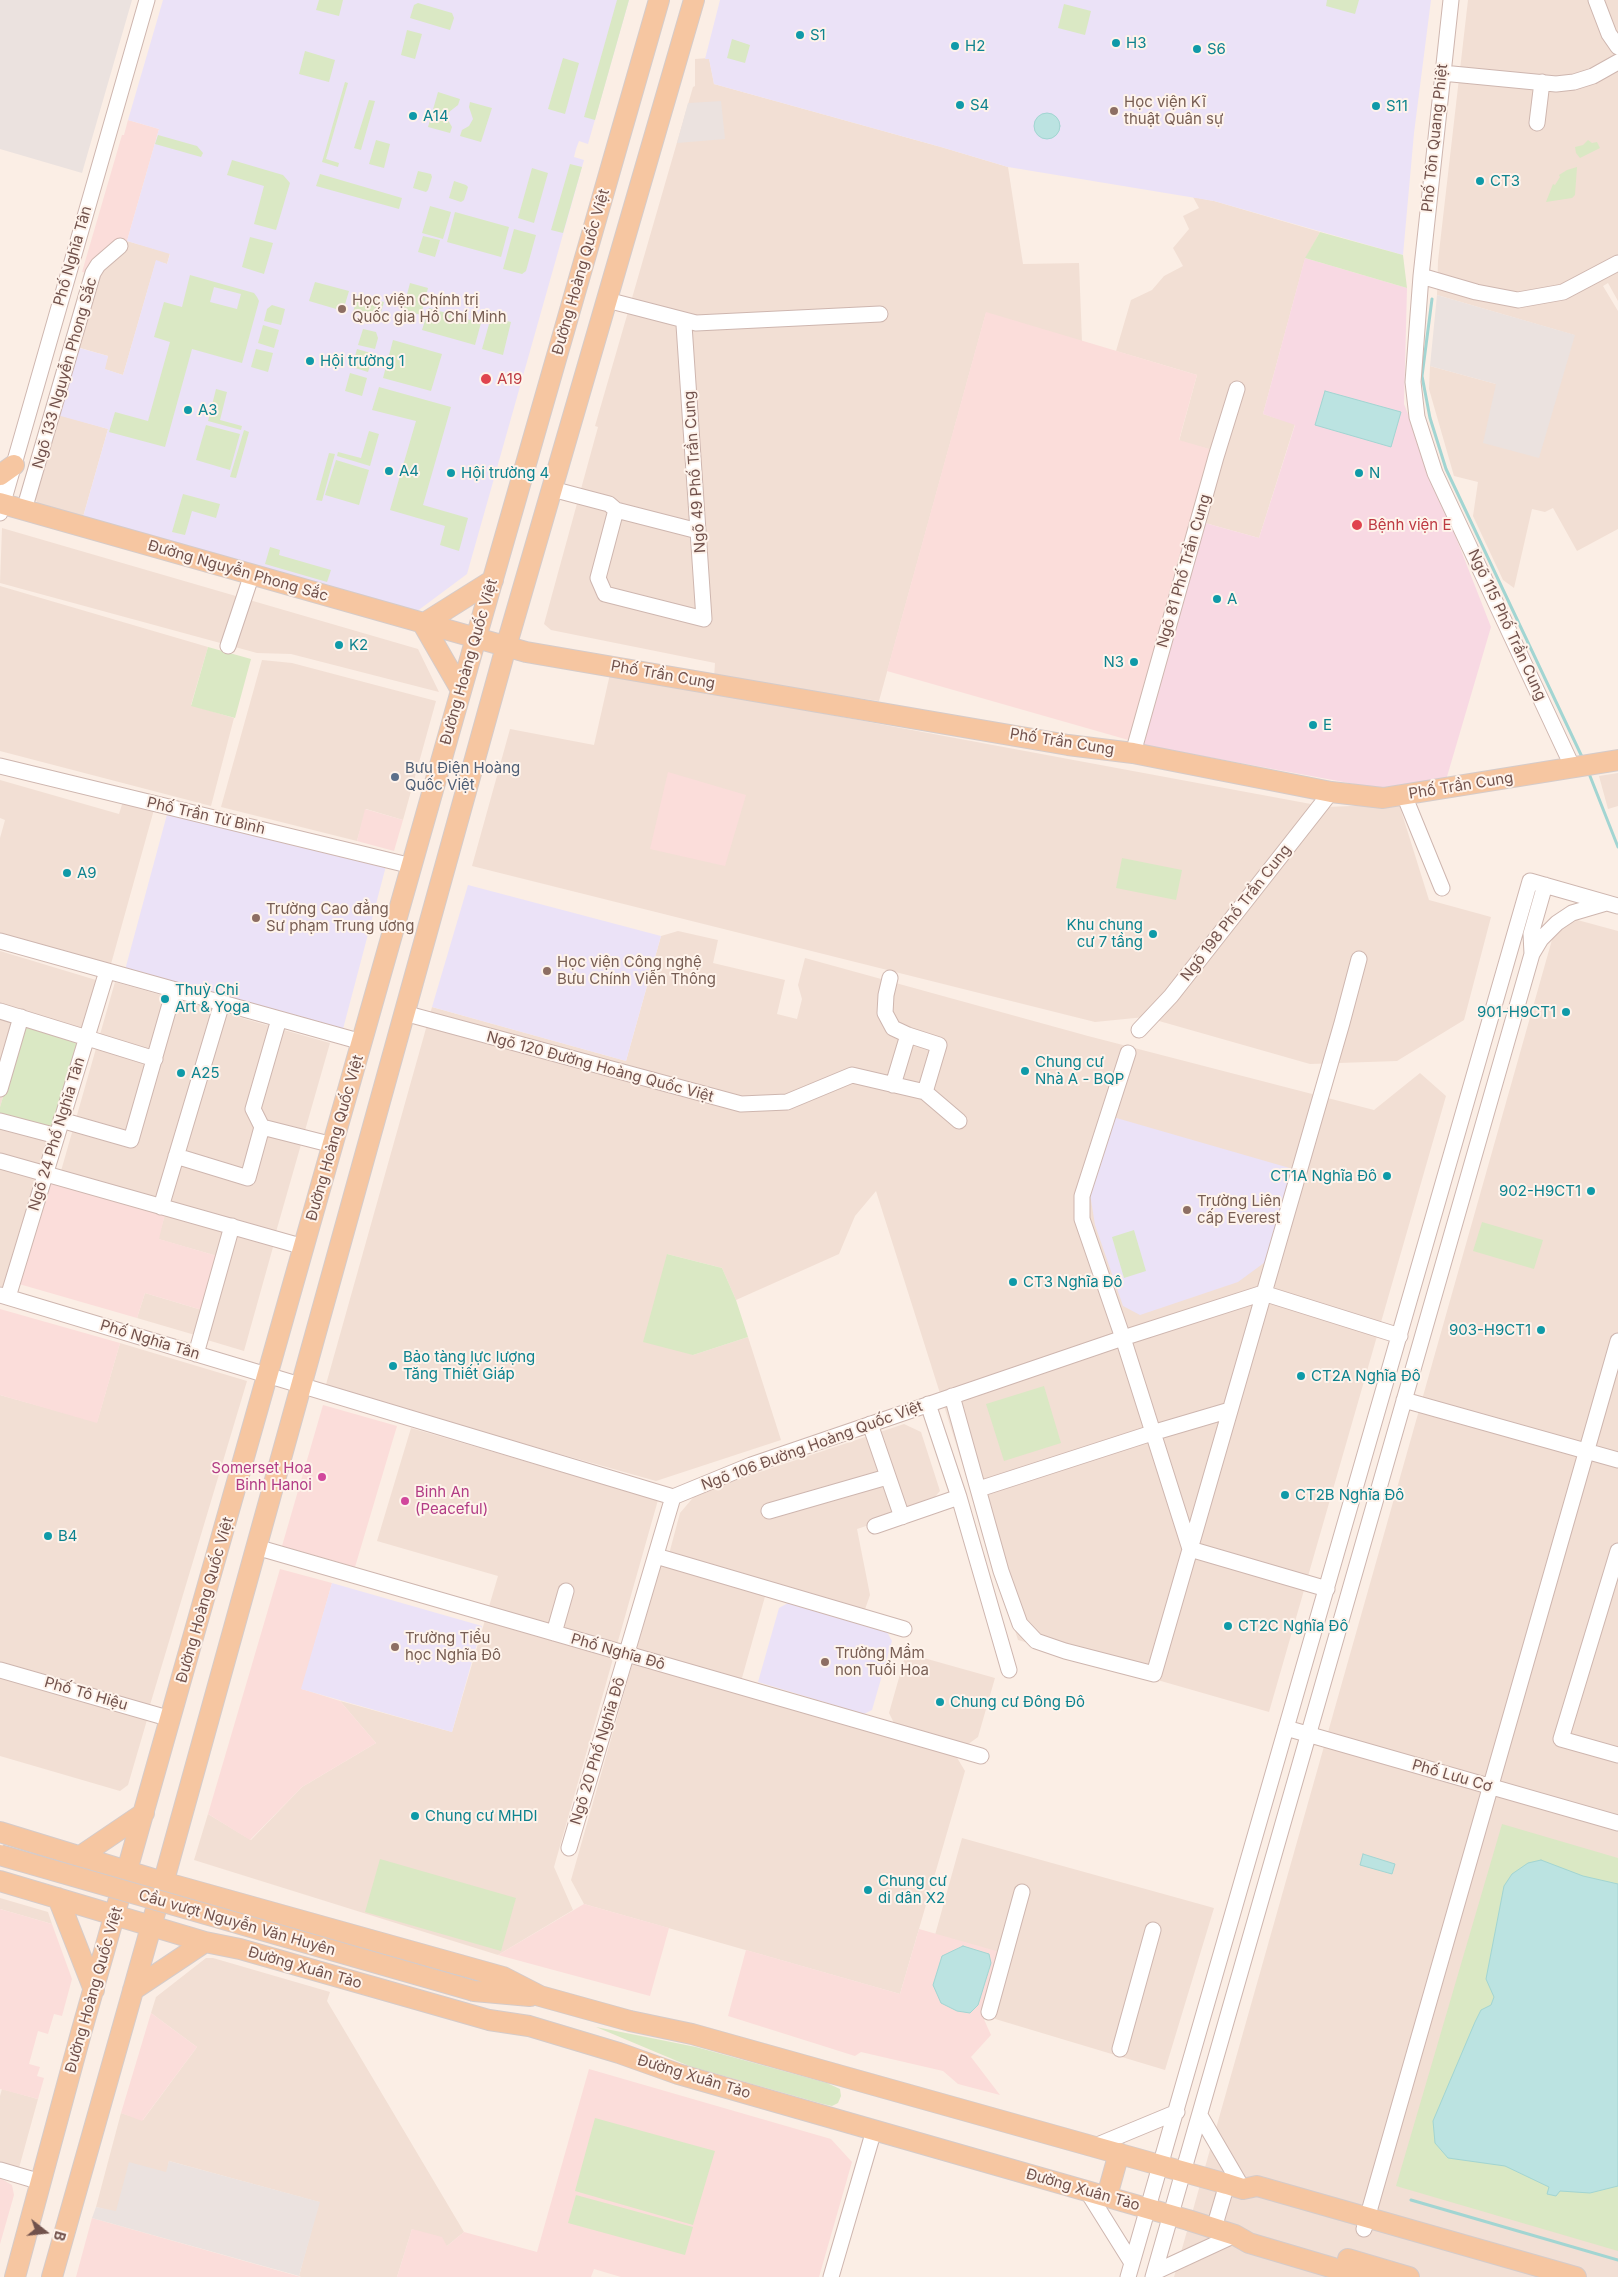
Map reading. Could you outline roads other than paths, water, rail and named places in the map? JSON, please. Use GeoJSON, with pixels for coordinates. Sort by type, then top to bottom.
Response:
{"type":"FeatureCollection","features":[{"type":"Feature","properties":{"kind":"main road","name":"Đường Hoàng Quốc Việt"},"geometry":{"type":"LineString","coordinates":[[15,2277],[94,1990],[461,690],[659,0]]}},
{"type":"Feature","properties":{"kind":"main road","name":"Đường Hoàng Quốc Việt"},"geometry":{"type":"LineString","coordinates":[[52,2277],[506,647],[694,0]]}},
{"type":"Feature","properties":{"kind":"main road","name":"Đường Nguyễn Phong Sắc"},"geometry":{"type":"LineString","coordinates":[[1,506],[24,510],[476,638]]}},
{"type":"Feature","properties":{"kind":"main road"},"geometry":{"type":"LineString","coordinates":[[461,690],[423,624],[493,580]]}},
{"type":"Feature","properties":{"kind":"main road","name":"Phố Trần Cung"},"geometry":{"type":"LineString","coordinates":[[476,638],[506,647],[1068,745],[1133,753],[1331,792],[1382,798],[1579,768],[1618,760]]}},
{"type":"Feature","properties":{"kind":"main road"},"geometry":{"type":"LineString","coordinates":[[79,1857],[144,1813]]}},
{"type":"Feature","properties":{"kind":"main road"},"geometry":{"type":"LineString","coordinates":[[0,1832],[128,1872],[503,1977],[540,1996],[630,2021],[692,2034],[886,2090],[1235,2186],[1257,2186],[1530,2277]]}},
{"type":"Feature","properties":{"kind":"main road"},"geometry":{"type":"LineString","coordinates":[[24,1888],[39,1887],[48,1883],[52,1878],[54,1869],[52,1862],[40,1844]]}},
{"type":"Feature","properties":{"kind":"main road","name":"Cầu vượt Nguyễn Văn Huyên"},"geometry":{"type":"LineString","coordinates":[[0,1855],[474,1991],[540,1996]]}},
{"type":"Feature","properties":{"kind":"main road","name":"Đường Xuân Tảo"},"geometry":{"type":"LineString","coordinates":[[0,1881],[151,1927],[489,2020],[529,2026],[619,2053],[678,2074],[1172,2215],[1235,2235],[1249,2243],[1357,2272],[1409,2277]]}},
{"type":"Feature","properties":{"kind":"main road"},"geometry":{"type":"LineString","coordinates":[[58,1898],[94,1990]]}},
{"type":"Feature","properties":{"kind":"main road"},"geometry":{"type":"LineString","coordinates":[[240,1950],[226,1935],[225,1928],[228,1920],[234,1915],[255,1907]]}},
{"type":"Feature","properties":{"kind":"main road"},"geometry":{"type":"LineString","coordinates":[[133,1990],[205,1942]]}},
{"type":"Feature","properties":{"kind":"main road","name":"Cầu vượt Nguyễn Văn Huyên"},"geometry":{"type":"LineString","coordinates":[[474,1991],[529,2026]]}},
{"type":"Feature","properties":{"kind":"main road"},"geometry":{"type":"LineString","coordinates":[[1107,2196],[1119,2153]]}},
{"type":"Feature","properties":{"kind":"main road"},"geometry":{"type":"LineString","coordinates":[[1365,2223],[1576,2277]]}},
{"type":"Feature","properties":{"kind":"street","name":"Phố Nghĩa Tân"},"geometry":{"type":"LineString","coordinates":[[1,506],[7,470],[147,0]]}},
{"type":"Feature","properties":{"kind":"street","name":"Phố Tôn Quang Phiệt"},"geometry":{"type":"LineString","coordinates":[[1421,276],[1451,0]]}},
{"type":"Feature","properties":{"kind":"street"},"geometry":{"type":"LineString","coordinates":[[1596,0],[1609,34],[1618,47]]}},
{"type":"Feature","properties":{"kind":"street"},"geometry":{"type":"LineString","coordinates":[[1442,73],[1556,84],[1574,82],[1593,76],[1618,62]]}},
{"type":"Feature","properties":{"kind":"street"},"geometry":{"type":"LineString","coordinates":[[1537,122],[1542,82]]}},
{"type":"Feature","properties":{"kind":"street","name":"Ngõ 133 Nguyễn Phong Sắc"},"geometry":{"type":"LineString","coordinates":[[24,510],[93,273],[107,256],[120,246]]}},
{"type":"Feature","properties":{"kind":"street"},"geometry":{"type":"LineString","coordinates":[[1421,276],[1476,292],[1518,300],[1563,292],[1618,263]]}},
{"type":"Feature","properties":{"kind":"street","name":"Ngõ 115 Phố Trần Cung"},"geometry":{"type":"LineString","coordinates":[[1421,276],[1413,382],[1417,417],[1436,473],[1579,768]]}},
{"type":"Feature","properties":{"kind":"street"},"geometry":{"type":"LineString","coordinates":[[607,300],[696,323],[880,314]]}},
{"type":"Feature","properties":{"kind":"street","name":"Ngõ 49 Phố Trần Cung"},"geometry":{"type":"LineString","coordinates":[[616,510],[598,578],[605,594],[704,619],[684,325]]}},
{"type":"Feature","properties":{"kind":"street","name":"Ngõ 81 Phố Trần Cung"},"geometry":{"type":"LineString","coordinates":[[1133,753],[1216,457],[1237,389]]}},
{"type":"Feature","properties":{"kind":"street"},"geometry":{"type":"LineString","coordinates":[[552,489],[609,504],[616,510],[698,531]]}},
{"type":"Feature","properties":{"kind":"street"},"geometry":{"type":"LineString","coordinates":[[228,646],[252,574]]}},
{"type":"Feature","properties":{"kind":"street","name":"Phố Trần Tử Bình"},"geometry":{"type":"LineString","coordinates":[[0,766],[412,866]]}},
{"type":"Feature","properties":{"kind":"street","name":"Ngõ 198 Phố Trần Cung"},"geometry":{"type":"LineString","coordinates":[[1139,1030],[1171,996],[1331,792]]}},
{"type":"Feature","properties":{"kind":"street"},"geometry":{"type":"LineString","coordinates":[[1404,795],[1442,888]]}},
{"type":"Feature","properties":{"kind":"street"},"geometry":{"type":"LineString","coordinates":[[1130,2270],[1162,2165],[1530,881],[1613,904]]}},
{"type":"Feature","properties":{"kind":"street"},"geometry":{"type":"LineString","coordinates":[[1532,954],[1531,934],[1545,885]]}},
{"type":"Feature","properties":{"kind":"street"},"geometry":{"type":"LineString","coordinates":[[1154,2275],[1201,2117],[1532,954],[1541,939],[1556,923],[1572,913],[1613,904]]}},
{"type":"Feature","properties":{"kind":"street"},"geometry":{"type":"LineString","coordinates":[[0,941],[362,1042]]}},
{"type":"Feature","properties":{"kind":"street"},"geometry":{"type":"LineString","coordinates":[[952,1396],[1001,1571],[1020,1624],[1036,1641],[1065,1651],[1154,1674],[1342,1023],[1358,959]]}},
{"type":"Feature","properties":{"kind":"street","name":"Ngõ 24 Phố Nghĩa Tân"},"geometry":{"type":"LineString","coordinates":[[4,1296],[45,1174],[107,971]]}},
{"type":"Feature","properties":{"kind":"street"},"geometry":{"type":"LineString","coordinates":[[890,978],[886,995],[885,1013],[893,1028],[908,1035],[939,1044],[925,1092],[959,1121]]}},
{"type":"Feature","properties":{"kind":"street"},"geometry":{"type":"LineString","coordinates":[[61,1120],[131,1140],[174,990]]}},
{"type":"Feature","properties":{"kind":"street"},"geometry":{"type":"LineString","coordinates":[[161,1207],[222,1003]]}},
{"type":"Feature","properties":{"kind":"street"},"geometry":{"type":"LineString","coordinates":[[0,1011],[155,1058]]}},
{"type":"Feature","properties":{"kind":"street","name":"Ngõ 120 Đường Hoàng Quốc Việt"},"geometry":{"type":"LineString","coordinates":[[404,1014],[717,1099],[748,1104],[787,1102],[852,1075],[925,1092]]}},
{"type":"Feature","properties":{"kind":"street"},"geometry":{"type":"LineString","coordinates":[[0,1089],[20,1017]]}},
{"type":"Feature","properties":{"kind":"street"},"geometry":{"type":"LineString","coordinates":[[176,1156],[248,1178],[262,1126],[253,1109],[279,1019]]}},
{"type":"Feature","properties":{"kind":"street"},"geometry":{"type":"LineString","coordinates":[[893,1085],[908,1035]]}},
{"type":"Feature","properties":{"kind":"street"},"geometry":{"type":"LineString","coordinates":[[1128,1053],[1082,1196],[1082,1219],[1123,1338],[1190,1549]]}},
{"type":"Feature","properties":{"kind":"street"},"geometry":{"type":"LineString","coordinates":[[0,1121],[57,1136]]}},
{"type":"Feature","properties":{"kind":"street"},"geometry":{"type":"LineString","coordinates":[[262,1126],[333,1145]]}},
{"type":"Feature","properties":{"kind":"street"},"geometry":{"type":"LineString","coordinates":[[0,1161],[304,1247]]}},
{"type":"Feature","properties":{"kind":"street"},"geometry":{"type":"LineString","coordinates":[[196,1354],[232,1226]]}},
{"type":"Feature","properties":{"kind":"street"},"geometry":{"type":"LineString","coordinates":[[1263,1293],[1400,1336]]}},
{"type":"Feature","properties":{"kind":"street","name":"Ngõ 106 Đường Hoàng Quốc Việt"},"geometry":{"type":"LineString","coordinates":[[673,1497],[750,1465],[1123,1338],[1263,1293]]}},
{"type":"Feature","properties":{"kind":"street","name":"Phố Nghĩa Tân"},"geometry":{"type":"LineString","coordinates":[[4,1296],[300,1386]]}},
{"type":"Feature","properties":{"kind":"street"},"geometry":{"type":"LineString","coordinates":[[1365,2223],[1618,1341]]}},
{"type":"Feature","properties":{"kind":"street"},"geometry":{"type":"LineString","coordinates":[[300,1386],[673,1497]]}},
{"type":"Feature","properties":{"kind":"street"},"geometry":{"type":"LineString","coordinates":[[1404,1400],[1618,1460]]}},
{"type":"Feature","properties":{"kind":"street"},"geometry":{"type":"LineString","coordinates":[[928,1404],[959,1497],[1009,1670]]}},
{"type":"Feature","properties":{"kind":"street"},"geometry":{"type":"LineString","coordinates":[[979,1489],[1152,1432],[1230,1410]]}},
{"type":"Feature","properties":{"kind":"street"},"geometry":{"type":"LineString","coordinates":[[870,1424],[902,1517]]}},
{"type":"Feature","properties":{"kind":"street"},"geometry":{"type":"LineString","coordinates":[[769,1511],[887,1477]]}},
{"type":"Feature","properties":{"kind":"street","name":"Ngõ 20 Phố Nghĩa Đô"},"geometry":{"type":"LineString","coordinates":[[569,1848],[673,1497]]}},
{"type":"Feature","properties":{"kind":"street"},"geometry":{"type":"LineString","coordinates":[[875,1526],[959,1497]]}},
{"type":"Feature","properties":{"kind":"street","name":"Phố Nghĩa Đô"},"geometry":{"type":"LineString","coordinates":[[256,1547],[981,1756]]}},
{"type":"Feature","properties":{"kind":"street"},"geometry":{"type":"LineString","coordinates":[[1190,1549],[1327,1589]]}},
{"type":"Feature","properties":{"kind":"street"},"geometry":{"type":"LineString","coordinates":[[1618,1551],[1561,1739],[1618,1755]]}},
{"type":"Feature","properties":{"kind":"street"},"geometry":{"type":"LineString","coordinates":[[656,1556],[904,1629]]}},
{"type":"Feature","properties":{"kind":"street"},"geometry":{"type":"LineString","coordinates":[[554,1633],[566,1591]]}},
{"type":"Feature","properties":{"kind":"street","name":"Phố Tô Hiệu"},"geometry":{"type":"LineString","coordinates":[[0,1670],[171,1719]]}},
{"type":"Feature","properties":{"kind":"street","name":"Phố Lưu Cơ"},"geometry":{"type":"LineString","coordinates":[[1286,1728],[1618,1823]]}},
{"type":"Feature","properties":{"kind":"street"},"geometry":{"type":"LineString","coordinates":[[989,2012],[1022,1892]]}},
{"type":"Feature","properties":{"kind":"street"},"geometry":{"type":"LineString","coordinates":[[1120,2049],[1153,1930]]}},
{"type":"Feature","properties":{"kind":"street"},"geometry":{"type":"LineString","coordinates":[[1095,2146],[1177,2112]]}},
{"type":"Feature","properties":{"kind":"street"},"geometry":{"type":"LineString","coordinates":[[1201,2117],[1235,2186],[1214,2228]]}},
{"type":"Feature","properties":{"kind":"street"},"geometry":{"type":"LineString","coordinates":[[831,2277],[874,2130]]}},
{"type":"Feature","properties":{"kind":"street"},"geometry":{"type":"LineString","coordinates":[[0,2170],[41,2182]]}},
{"type":"Feature","properties":{"kind":"street"},"geometry":{"type":"LineString","coordinates":[[1087,2191],[1130,2270]]}},
{"type":"Feature","properties":{"kind":"street"},"geometry":{"type":"LineString","coordinates":[[1154,2275],[1235,2235]]}},
{"type":"Feature","properties":{"kind":"water"},"geometry":{"type":"Polygon","coordinates":[[[1047,113],[1056,117],[1060,126],[1056,135],[1047,139],[1038,135],[1034,126],[1038,117],[1047,113]]]}},
{"type":"Feature","properties":{"kind":"water"},"geometry":{"type":"Polygon","coordinates":[[[1325,391],[1401,412],[1391,447],[1315,425],[1325,391]]]}},
{"type":"Feature","properties":{"kind":"water"},"geometry":{"type":"Polygon","coordinates":[[[1363,1854],[1395,1864],[1392,1874],[1360,1865],[1363,1854]]]}},
{"type":"Feature","properties":{"kind":"water"},"geometry":{"type":"Polygon","coordinates":[[[1541,1860],[1583,1876],[1618,1884],[1618,2186],[1590,2193],[1560,2191],[1556,2196],[1547,2194],[1549,2187],[1505,2166],[1448,2158],[1435,2143],[1433,2121],[1475,2022],[1481,2010],[1491,2005],[1494,1997],[1486,1979],[1504,1886],[1512,1874],[1528,1863],[1541,1860]]]}},
{"type":"Feature","properties":{"kind":"water"},"geometry":{"type":"Polygon","coordinates":[[[963,1946],[989,1954],[991,1963],[978,2005],[970,2013],[957,2011],[941,2003],[933,1985],[942,1956],[963,1946]]]}},
{"type":"Feature","properties":{"kind":"waterway"},"geometry":{"type":"LineString","coordinates":[[1432,299],[1422,376],[1430,418],[1446,469],[1583,759]]}},
{"type":"Feature","properties":{"kind":"waterway"},"geometry":{"type":"LineString","coordinates":[[1588,771],[1618,847]]}},
{"type":"Feature","properties":{"kind":"waterway"},"geometry":{"type":"LineString","coordinates":[[1411,2200],[1618,2260]]}},
{"type":"Feature","properties":{"kind":"place","name":"S1"},"geometry":{"type":"Point","coordinates":[800,35]}},
{"type":"Feature","properties":{"kind":"place","name":"H3"},"geometry":{"type":"Point","coordinates":[1116,43]}},
{"type":"Feature","properties":{"kind":"place","name":"H2"},"geometry":{"type":"Point","coordinates":[955,46]}},
{"type":"Feature","properties":{"kind":"place","name":"S6"},"geometry":{"type":"Point","coordinates":[1197,49]}},
{"type":"Feature","properties":{"kind":"place","name":"S4"},"geometry":{"type":"Point","coordinates":[960,105]}},
{"type":"Feature","properties":{"kind":"place","name":"S11"},"geometry":{"type":"Point","coordinates":[1376,106]}},
{"type":"Feature","properties":{"kind":"place","name":"Học viện Kĩ thuật Quân sự"},"geometry":{"type":"Point","coordinates":[1114,111]}},
{"type":"Feature","properties":{"kind":"place","name":"A14"},"geometry":{"type":"Point","coordinates":[413,116]}},
{"type":"Feature","properties":{"kind":"place","name":"CT3"},"geometry":{"type":"Point","coordinates":[1480,181]}},
{"type":"Feature","properties":{"kind":"place","name":"Học viện Chính trị Quốc gia Hồ Chí Minh"},"geometry":{"type":"Point","coordinates":[342,309]}},
{"type":"Feature","properties":{"kind":"place","name":"Hội trường 1"},"geometry":{"type":"Point","coordinates":[310,361]}},
{"type":"Feature","properties":{"kind":"place","name":"A19"},"geometry":{"type":"Point","coordinates":[486,379]}},
{"type":"Feature","properties":{"kind":"place","name":"A3"},"geometry":{"type":"Point","coordinates":[188,410]}},
{"type":"Feature","properties":{"kind":"place","name":"A4"},"geometry":{"type":"Point","coordinates":[389,471]}},
{"type":"Feature","properties":{"kind":"place","name":"Hội trường 4"},"geometry":{"type":"Point","coordinates":[451,473]}},
{"type":"Feature","properties":{"kind":"place","name":"N"},"geometry":{"type":"Point","coordinates":[1359,473]}},
{"type":"Feature","properties":{"kind":"place","name":"Bệnh viện E"},"geometry":{"type":"Point","coordinates":[1357,525]}},
{"type":"Feature","properties":{"kind":"place","name":"A"},"geometry":{"type":"Point","coordinates":[1217,599]}},
{"type":"Feature","properties":{"kind":"place","name":"K2"},"geometry":{"type":"Point","coordinates":[339,645]}},
{"type":"Feature","properties":{"kind":"place","name":"N3"},"geometry":{"type":"Point","coordinates":[1134,662]}},
{"type":"Feature","properties":{"kind":"place","name":"E"},"geometry":{"type":"Point","coordinates":[1313,725]}},
{"type":"Feature","properties":{"kind":"place","name":"Bưu Điện Hoàng Quốc Việt"},"geometry":{"type":"Point","coordinates":[395,777]}},
{"type":"Feature","properties":{"kind":"place","name":"A9"},"geometry":{"type":"Point","coordinates":[67,873]}},
{"type":"Feature","properties":{"kind":"place","name":"Trường Cao đẳng Sư phạm Trung ương"},"geometry":{"type":"Point","coordinates":[256,918]}},
{"type":"Feature","properties":{"kind":"place","name":"Khu chung cư 7 tầng"},"geometry":{"type":"Point","coordinates":[1153,934]}},
{"type":"Feature","properties":{"kind":"place","name":"Học viện Công nghệ Bưu Chính Viễn Thông"},"geometry":{"type":"Point","coordinates":[547,971]}},
{"type":"Feature","properties":{"kind":"place","name":"Thuỳ Chi Art & Yoga"},"geometry":{"type":"Point","coordinates":[165,999]}},
{"type":"Feature","properties":{"kind":"place","name":"901-H9CT1"},"geometry":{"type":"Point","coordinates":[1566,1012]}},
{"type":"Feature","properties":{"kind":"place","name":"Chung cư Nhà A - BQP"},"geometry":{"type":"Point","coordinates":[1025,1071]}},
{"type":"Feature","properties":{"kind":"place","name":"A25"},"geometry":{"type":"Point","coordinates":[181,1073]}},
{"type":"Feature","properties":{"kind":"place","name":"CT1A Nghĩa Đô"},"geometry":{"type":"Point","coordinates":[1387,1176]}},
{"type":"Feature","properties":{"kind":"place","name":"902-H9CT1"},"geometry":{"type":"Point","coordinates":[1591,1191]}},
{"type":"Feature","properties":{"kind":"place","name":"Trường Liên cấp Everest"},"geometry":{"type":"Point","coordinates":[1187,1210]}},
{"type":"Feature","properties":{"kind":"place","name":"CT3 Nghĩa Đô"},"geometry":{"type":"Point","coordinates":[1013,1282]}},
{"type":"Feature","properties":{"kind":"place","name":"903-H9CT1"},"geometry":{"type":"Point","coordinates":[1541,1330]}},
{"type":"Feature","properties":{"kind":"place","name":"Bảo tàng lực lượng Tăng Thiết Giáp"},"geometry":{"type":"Point","coordinates":[393,1366]}},
{"type":"Feature","properties":{"kind":"place","name":"CT2A Nghĩa Đô"},"geometry":{"type":"Point","coordinates":[1301,1376]}},
{"type":"Feature","properties":{"kind":"place","name":"Somerset Hoa Binh Hanoi"},"geometry":{"type":"Point","coordinates":[322,1477]}},
{"type":"Feature","properties":{"kind":"place","name":"CT2B Nghĩa Đô"},"geometry":{"type":"Point","coordinates":[1285,1495]}},
{"type":"Feature","properties":{"kind":"place","name":"Binh An (Peaceful)"},"geometry":{"type":"Point","coordinates":[405,1501]}},
{"type":"Feature","properties":{"kind":"place","name":"B4"},"geometry":{"type":"Point","coordinates":[48,1536]}},
{"type":"Feature","properties":{"kind":"place","name":"CT2C Nghĩa Đô"},"geometry":{"type":"Point","coordinates":[1228,1626]}},
{"type":"Feature","properties":{"kind":"place","name":"Trường Tiểu học Nghĩa Đô"},"geometry":{"type":"Point","coordinates":[395,1647]}},
{"type":"Feature","properties":{"kind":"place","name":"Trường Mầm non Tuổi Hoa"},"geometry":{"type":"Point","coordinates":[825,1662]}},
{"type":"Feature","properties":{"kind":"place","name":"Chung cư Đông Đô"},"geometry":{"type":"Point","coordinates":[940,1702]}},
{"type":"Feature","properties":{"kind":"place","name":"Chung cư MHDI"},"geometry":{"type":"Point","coordinates":[415,1816]}},
{"type":"Feature","properties":{"kind":"place","name":"Chung cư di dân X2"},"geometry":{"type":"Point","coordinates":[868,1890]}}]}
